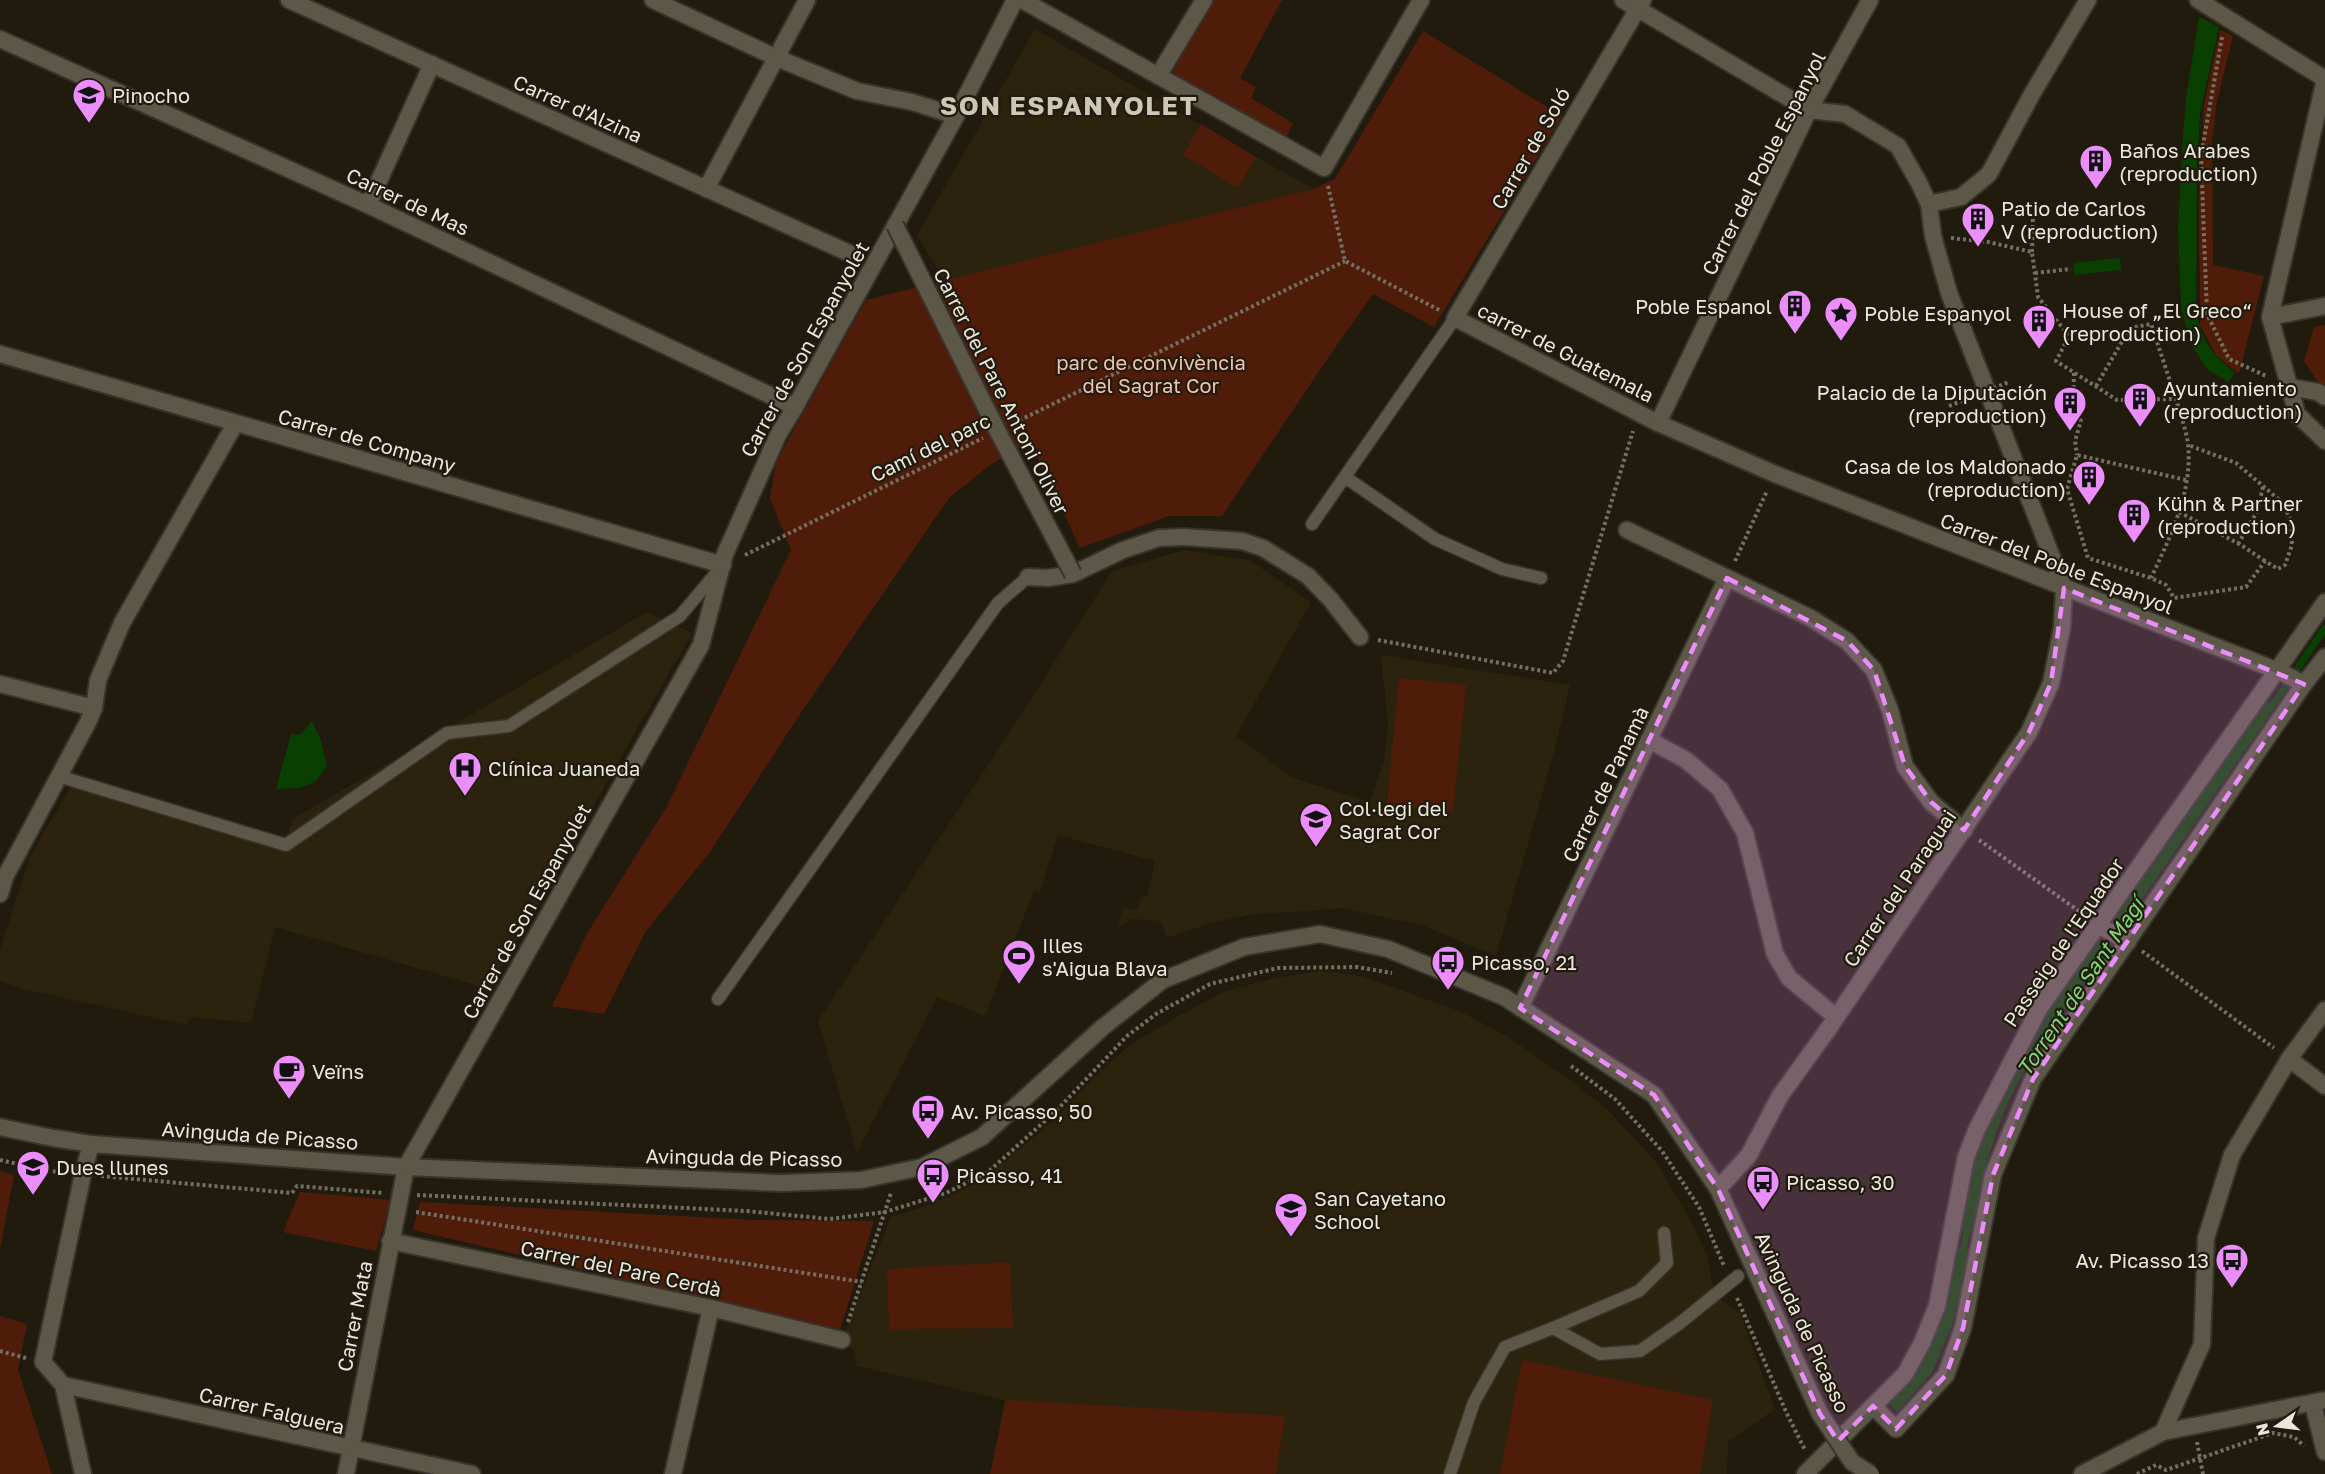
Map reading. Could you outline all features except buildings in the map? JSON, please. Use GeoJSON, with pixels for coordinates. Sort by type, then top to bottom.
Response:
{"type":"FeatureCollection","features":[{"type":"Feature","properties":{"kind":"street","name":"Carrer d'Alzina"},"geometry":{"type":"LineString","coordinates":[[289,0],[849,253]]}},
{"type":"Feature","properties":{"kind":"street"},"geometry":{"type":"LineString","coordinates":[[653,0],[777,58],[857,91],[912,102],[956,116]]}},
{"type":"Feature","properties":{"kind":"street"},"geometry":{"type":"LineString","coordinates":[[706,189],[807,0]]}},
{"type":"Feature","properties":{"kind":"street","name":"Carrer de Son Espanyolet"},"geometry":{"type":"LineString","coordinates":[[406,1167],[701,645],[725,554],[778,435],[956,116],[1015,0]]}},
{"type":"Feature","properties":{"kind":"street"},"geometry":{"type":"LineString","coordinates":[[1022,0],[1324,168],[1421,0]]}},
{"type":"Feature","properties":{"kind":"street"},"geometry":{"type":"LineString","coordinates":[[1158,76],[1204,0]]}},
{"type":"Feature","properties":{"kind":"street"},"geometry":{"type":"LineString","coordinates":[[1623,0],[1641,4],[1809,110]]}},
{"type":"Feature","properties":{"kind":"street","name":"Carrer del Poble Espanyol"},"geometry":{"type":"LineString","coordinates":[[1870,0],[1809,110],[1658,423],[1774,474],[2278,671],[2302,683]]}},
{"type":"Feature","properties":{"kind":"street"},"geometry":{"type":"LineString","coordinates":[[2064,588],[1949,293],[1933,236],[1929,204],[1960,197],[1989,174],[2031,94],[2088,0]]}},
{"type":"Feature","properties":{"kind":"street"},"geometry":{"type":"LineString","coordinates":[[2198,0],[2325,79],[2271,317],[2297,414],[2325,441]]}},
{"type":"Feature","properties":{"kind":"street","name":"Carrer de Soló"},"geometry":{"type":"LineString","coordinates":[[1455,318],[1641,4]]}},
{"type":"Feature","properties":{"kind":"street","name":"Carrer de Mas"},"geometry":{"type":"LineString","coordinates":[[0,39],[368,205],[795,407]]}},
{"type":"Feature","properties":{"kind":"street"},"geometry":{"type":"LineString","coordinates":[[368,205],[432,64]]}},
{"type":"Feature","properties":{"kind":"street","name":"Carrer del Poble Espanyol"},"geometry":{"type":"LineString","coordinates":[[1809,110],[1845,114],[1898,146],[1929,204]]}},
{"type":"Feature","properties":{"kind":"street","name":"Carrer del Pare Antoni Oliver"},"geometry":{"type":"LineString","coordinates":[[895,225],[997,430],[1073,574]]}},
{"type":"Feature","properties":{"kind":"street"},"geometry":{"type":"LineString","coordinates":[[2271,317],[2325,306]]}},
{"type":"Feature","properties":{"kind":"street","name":"carrer de Guatemala"},"geometry":{"type":"LineString","coordinates":[[1455,318],[1658,423]]}},
{"type":"Feature","properties":{"kind":"street","name":"Carrer de Company"},"geometry":{"type":"LineString","coordinates":[[0,354],[723,565]]}},
{"type":"Feature","properties":{"kind":"street"},"geometry":{"type":"LineString","coordinates":[[2290,390],[2318,392],[2325,397]]}},
{"type":"Feature","properties":{"kind":"street"},"geometry":{"type":"LineString","coordinates":[[0,894],[5,877],[94,708],[98,680],[122,622],[235,424]]}},
{"type":"Feature","properties":{"kind":"street"},"geometry":{"type":"LineString","coordinates":[[1627,530],[1811,618],[1847,641],[1874,670],[1890,710],[1905,766],[1931,802],[1964,830]]}},
{"type":"Feature","properties":{"kind":"street"},"geometry":{"type":"LineString","coordinates":[[1028,577],[1048,578],[1073,574],[1123,550],[1159,538],[1211,538],[1242,541],[1263,548],[1308,576],[1331,600],[1360,637]]}},
{"type":"Feature","properties":{"kind":"street","name":"Carrer de Panamà"},"geometry":{"type":"LineString","coordinates":[[1520,1008],[1727,578]]}},
{"type":"Feature","properties":{"kind":"street","name":"Carrer del Paraguai"},"geometry":{"type":"LineString","coordinates":[[1718,1189],[1749,1155],[1780,1095],[1836,1017],[2030,732],[2051,683],[2062,627],[2064,588]]}},
{"type":"Feature","properties":{"kind":"street","name":"Passeig de l'Equador"},"geometry":{"type":"LineString","coordinates":[[2325,602],[2278,671],[2113,933],[2033,1079],[1993,1175],[1963,1328],[1946,1375],[1896,1429],[1873,1406],[1905,1374],[1922,1343],[1937,1306],[1966,1157],[1977,1129],[2039,1010],[2113,933],[2302,683],[2325,657]]}},
{"type":"Feature","properties":{"kind":"street"},"geometry":{"type":"LineString","coordinates":[[0,684],[94,708]]}},
{"type":"Feature","properties":{"kind":"street"},"geometry":{"type":"LineString","coordinates":[[1649,740],[1686,760],[1720,789],[1745,833],[1775,954],[1789,978],[1836,1017]]}},
{"type":"Feature","properties":{"kind":"street","name":"Avinguda de Picasso"},"geometry":{"type":"LineString","coordinates":[[0,1127],[91,1144],[406,1167],[782,1183],[861,1180],[922,1167],[981,1137],[1103,1028],[1163,980],[1244,947],[1320,934],[1388,949],[1504,997],[1654,1095],[1718,1189],[1820,1414],[1852,1462],[1871,1474]]}},
{"type":"Feature","properties":{"kind":"street"},"geometry":{"type":"LineString","coordinates":[[2163,1432],[2202,1344],[2206,1238],[2232,1155],[2289,1059],[2325,1010]]}},
{"type":"Feature","properties":{"kind":"street"},"geometry":{"type":"LineString","coordinates":[[2289,1059],[2325,1086]]}},
{"type":"Feature","properties":{"kind":"street"},"geometry":{"type":"LineString","coordinates":[[83,1474],[63,1385],[43,1362],[91,1144]]}},
{"type":"Feature","properties":{"kind":"street","name":"Carrer Mata"},"geometry":{"type":"LineString","coordinates":[[346,1474],[406,1167]]}},
{"type":"Feature","properties":{"kind":"street","name":"Carrer del Pare Cerdà"},"geometry":{"type":"LineString","coordinates":[[390,1241],[711,1308],[842,1340]]}},
{"type":"Feature","properties":{"kind":"street"},"geometry":{"type":"LineString","coordinates":[[674,1474],[711,1308]]}},
{"type":"Feature","properties":{"kind":"street","name":"Carrer Falguera"},"geometry":{"type":"LineString","coordinates":[[63,1385],[472,1474]]}},
{"type":"Feature","properties":{"kind":"street"},"geometry":{"type":"LineString","coordinates":[[2082,1474],[2163,1432],[2195,1424],[2319,1402],[2324,1450]]}},
{"type":"Feature","properties":{"kind":"street"},"geometry":{"type":"LineString","coordinates":[[1805,1474],[1873,1406]]}},
{"type":"Feature","properties":{"kind":"lane"},"geometry":{"type":"LineString","coordinates":[[1312,524],[1455,318]]}},
{"type":"Feature","properties":{"kind":"lane"},"geometry":{"type":"LineString","coordinates":[[1345,477],[1435,539],[1502,569],[1541,578]]}},
{"type":"Feature","properties":{"kind":"lane"},"geometry":{"type":"LineString","coordinates":[[58,776],[286,845],[447,733],[509,726],[680,616],[723,565]]}},
{"type":"Feature","properties":{"kind":"lane"},"geometry":{"type":"LineString","coordinates":[[718,999],[998,603],[1028,577]]}},
{"type":"Feature","properties":{"kind":"lane"},"geometry":{"type":"LineString","coordinates":[[1450,1474],[1474,1402],[1505,1347],[1639,1291],[1667,1263],[1664,1233]]}},
{"type":"Feature","properties":{"kind":"lane"},"geometry":{"type":"LineString","coordinates":[[1553,1328],[1600,1354],[1640,1351],[1680,1323],[1738,1276]]}},
{"type":"Feature","properties":{"kind":"path"},"geometry":{"type":"LineString","coordinates":[[2224,17],[2201,156],[2207,314],[2229,359],[2290,390]]}},
{"type":"Feature","properties":{"kind":"path"},"geometry":{"type":"LineString","coordinates":[[1324,168],[1345,261],[1455,318]]}},
{"type":"Feature","properties":{"kind":"path"},"geometry":{"type":"LineString","coordinates":[[2041,211],[2033,215],[2032,252],[2038,297],[2069,336],[2056,361],[2117,400],[2176,399]]}},
{"type":"Feature","properties":{"kind":"path"},"geometry":{"type":"LineString","coordinates":[[1950,238],[1988,242],[2032,252]]}},
{"type":"Feature","properties":{"kind":"path","name":"Camí del parc"},"geometry":{"type":"LineString","coordinates":[[1012,424],[1345,261]]}},
{"type":"Feature","properties":{"kind":"path"},"geometry":{"type":"LineString","coordinates":[[2035,273],[2072,269]]}},
{"type":"Feature","properties":{"kind":"path"},"geometry":{"type":"LineString","coordinates":[[2096,387],[2130,328],[2151,324],[2176,399],[2188,445],[2186,480],[2176,525],[2151,578]]}},
{"type":"Feature","properties":{"kind":"path"},"geometry":{"type":"LineString","coordinates":[[2074,373],[2073,409],[2081,421],[2075,441],[2077,455],[2067,489],[2088,558],[2151,578],[2166,585],[2174,598],[2246,587],[2265,561]]}},
{"type":"Feature","properties":{"kind":"path"},"geometry":{"type":"LineString","coordinates":[[1948,406],[2009,382]]}},
{"type":"Feature","properties":{"kind":"path","name":"Camí del parc"},"geometry":{"type":"LineString","coordinates":[[723,565],[991,434]]}},
{"type":"Feature","properties":{"kind":"path"},"geometry":{"type":"LineString","coordinates":[[1360,637],[1553,673],[1563,661],[1629,441]]}},
{"type":"Feature","properties":{"kind":"path"},"geometry":{"type":"LineString","coordinates":[[2179,512],[2278,569],[2285,565],[2292,545],[2291,522],[2284,504],[2236,463],[2188,445]]}},
{"type":"Feature","properties":{"kind":"path"},"geometry":{"type":"LineString","coordinates":[[2077,455],[2186,480]]}},
{"type":"Feature","properties":{"kind":"path"},"geometry":{"type":"LineString","coordinates":[[1727,578],[1774,474]]}},
{"type":"Feature","properties":{"kind":"path"},"geometry":{"type":"LineString","coordinates":[[2238,544],[2257,512],[2263,486]]}},
{"type":"Feature","properties":{"kind":"path"},"geometry":{"type":"LineString","coordinates":[[1964,830],[2289,1059]]}},
{"type":"Feature","properties":{"kind":"path"},"geometry":{"type":"LineString","coordinates":[[842,1340],[898,1172]]}},
{"type":"Feature","properties":{"kind":"path"},"geometry":{"type":"LineString","coordinates":[[397,1209],[862,1282]]}},
{"type":"Feature","properties":{"kind":"path"},"geometry":{"type":"LineString","coordinates":[[0,1351],[43,1362]]}},
{"type":"Feature","properties":{"kind":"path"},"geometry":{"type":"LineString","coordinates":[[2195,1424],[2203,1474]]}},
{"type":"Feature","properties":{"kind":"path"},"geometry":{"type":"LineString","coordinates":[[2137,1474],[2156,1465],[2166,1470],[2273,1433],[2294,1437],[2310,1452],[2324,1450]]}},
{"type":"Feature","properties":{"kind":"highlighted area"},"geometry":{"type":"Polygon","coordinates":[[[1727,578],[1847,641],[1874,670],[1905,766],[1931,802],[1964,830],[2029,732],[2051,683],[2064,588],[2304,684],[2033,1079],[1993,1175],[1963,1328],[1946,1375],[1896,1429],[1873,1406],[1838,1441],[1820,1414],[1718,1189],[1654,1095],[1520,1008],[1727,578]]]}},
{"type":"Feature","properties":{"kind":"shaded area"},"geometry":{"type":"Polygon","coordinates":[[[1035,29],[1314,189],[945,282],[917,235],[1035,29]]]}},
{"type":"Feature","properties":{"kind":"shaded area","name":"Col·legi del Sagrat Cor"},"geometry":{"type":"Polygon","coordinates":[[[1184,550],[1249,560],[1311,602],[1236,736],[1293,778],[1370,802],[1384,760],[1388,726],[1381,655],[1570,685],[1556,745],[1496,956],[1424,926],[1343,908],[1248,915],[1208,924],[1167,938],[1161,921],[1131,919],[1118,927],[1123,907],[1138,910],[1141,897],[1147,897],[1155,861],[1058,835],[1040,892],[1034,891],[985,1016],[937,997],[857,1153],[818,1021],[1014,726],[1112,571],[1184,550]]]}},
{"type":"Feature","properties":{"kind":"shaded area","name":"Clínica Juaneda"},"geometry":{"type":"Polygon","coordinates":[[[647,612],[692,633],[489,989],[275,927],[251,1023],[190,1017],[187,1025],[23,989],[0,981],[0,949],[31,854],[78,775],[286,839],[293,819],[647,612]]]}},
{"type":"Feature","properties":{"kind":"shaded area","name":"San Cayetano School"},"geometry":{"type":"Polygon","coordinates":[[[1323,971],[1361,976],[1457,1010],[1505,1035],[1569,1079],[1608,1110],[1657,1163],[1691,1221],[1707,1256],[1715,1296],[1740,1313],[1775,1409],[1728,1442],[1727,1474],[990,1474],[1005,1400],[857,1366],[854,1350],[842,1340],[891,1217],[923,1207],[963,1190],[1000,1165],[1054,1120],[1096,1075],[1130,1045],[1184,1013],[1223,992],[1275,978],[1323,971]]]}},
{"type":"Feature","properties":{"kind":"green space"},"geometry":{"type":"Polygon","coordinates":[[[1211,0],[1282,0],[1240,78],[1256,87],[1251,98],[1293,123],[1285,140],[1167,74],[1211,0]]]}},
{"type":"Feature","properties":{"kind":"green space"},"geometry":{"type":"Polygon","coordinates":[[[2220,30],[2233,36],[2217,101],[2212,142],[2213,265],[2264,276],[2239,374],[2216,355],[2200,325],[2199,205],[2204,104],[2220,30]]]}},
{"type":"Feature","properties":{"kind":"green space","name":"parc de convivència del Sagrat Cor"},"geometry":{"type":"Polygon","coordinates":[[[1423,31],[1562,116],[1434,327],[1373,294],[1222,516],[1169,516],[1080,548],[1030,442],[990,465],[949,498],[802,711],[710,852],[646,931],[604,1014],[552,1006],[588,932],[666,808],[791,550],[770,498],[776,462],[866,300],[1314,189],[1335,179],[1423,31]]]}},
{"type":"Feature","properties":{"kind":"green space"},"geometry":{"type":"Polygon","coordinates":[[[1201,124],[1256,157],[1238,188],[1183,155],[1201,124]]]}},
{"type":"Feature","properties":{"kind":"green space"},"geometry":{"type":"Polygon","coordinates":[[[2325,325],[2325,388],[2319,384],[2304,361],[2314,327],[2325,325]]]}},
{"type":"Feature","properties":{"kind":"green space"},"geometry":{"type":"Polygon","coordinates":[[[1399,678],[1466,685],[1453,811],[1387,805],[1399,678]]]}},
{"type":"Feature","properties":{"kind":"green space"},"geometry":{"type":"Polygon","coordinates":[[[0,1171],[14,1175],[0,1249],[0,1171]]]}},
{"type":"Feature","properties":{"kind":"green space"},"geometry":{"type":"Polygon","coordinates":[[[300,1192],[391,1200],[376,1251],[283,1232],[300,1192]]]}},
{"type":"Feature","properties":{"kind":"green space"},"geometry":{"type":"Polygon","coordinates":[[[420,1202],[754,1220],[874,1221],[840,1330],[413,1230],[420,1202]]]}},
{"type":"Feature","properties":{"kind":"green space"},"geometry":{"type":"Polygon","coordinates":[[[1010,1262],[1013,1328],[889,1329],[887,1269],[1010,1262]]]}},
{"type":"Feature","properties":{"kind":"green space"},"geometry":{"type":"Polygon","coordinates":[[[0,1316],[27,1324],[18,1370],[52,1474],[0,1474],[0,1316]]]}},
{"type":"Feature","properties":{"kind":"green space"},"geometry":{"type":"Polygon","coordinates":[[[1522,1360],[1713,1400],[1700,1474],[1500,1474],[1522,1360]]]}},
{"type":"Feature","properties":{"kind":"green space"},"geometry":{"type":"Polygon","coordinates":[[[1006,1400],[1285,1416],[1276,1474],[990,1474],[1006,1400]]]}},
{"type":"Feature","properties":{"kind":"water"},"geometry":{"type":"Polygon","coordinates":[[[2199,17],[2219,27],[2200,113],[2197,167],[2196,311],[2209,346],[2219,359],[2235,373],[2228,382],[2206,368],[2190,342],[2181,307],[2178,226],[2183,136],[2186,99],[2199,17]]]}},
{"type":"Feature","properties":{"kind":"water"},"geometry":{"type":"Polygon","coordinates":[[[2120,258],[2121,270],[2075,275],[2073,263],[2120,258]]]}},
{"type":"Feature","properties":{"kind":"water"},"geometry":{"type":"Polygon","coordinates":[[[2263,697],[2276,706],[2123,927],[2110,918],[2263,697]]]}},
{"type":"Feature","properties":{"kind":"water"},"geometry":{"type":"Polygon","coordinates":[[[312,721],[320,737],[327,766],[315,782],[299,788],[276,789],[291,734],[300,735],[312,721]]]}},
{"type":"Feature","properties":{"kind":"water"},"geometry":{"type":"Polygon","coordinates":[[[2095,939],[2110,948],[2035,1053],[2010,1098],[1991,1149],[1974,1233],[1956,1232],[1973,1150],[2031,1031],[2095,939]]]}},
{"type":"Feature","properties":{"kind":"water"},"geometry":{"type":"Polygon","coordinates":[[[1954,1246],[1970,1249],[1953,1323],[1932,1373],[1897,1412],[1888,1402],[1954,1246]]]}},
{"type":"Feature","properties":{"kind":"waterway","name":"Torrent de Sant Magí"},"geometry":{"type":"LineString","coordinates":[[2269,710],[2325,628]]}},
{"type":"Feature","properties":{"kind":"waterway","name":"Torrent de Sant Magí"},"geometry":{"type":"LineString","coordinates":[[2102,952],[2125,919]]}},
{"type":"Feature","properties":{"kind":"waterway","name":"Torrent de Sant Magí"},"geometry":{"type":"LineString","coordinates":[[1962,1256],[1968,1225]]}},
{"type":"Feature","properties":{"kind":"place","name":"Pinocho"},"geometry":{"type":"Point","coordinates":[89,124]}},
{"type":"Feature","properties":{"kind":"place","name":"Baños Arabes (reproduction)"},"geometry":{"type":"Point","coordinates":[2096,190]}},
{"type":"Feature","properties":{"kind":"place","name":"Patio de Carlos V (reproduction)"},"geometry":{"type":"Point","coordinates":[1978,248]}},
{"type":"Feature","properties":{"kind":"place","name":"Poble Espanol"},"geometry":{"type":"Point","coordinates":[1795,335]}},
{"type":"Feature","properties":{"kind":"place","name":"Poble Espanyol"},"geometry":{"type":"Point","coordinates":[1841,342]}},
{"type":"Feature","properties":{"kind":"place","name":"House of „El Greco“ (reproduction)"},"geometry":{"type":"Point","coordinates":[2039,350]}},
{"type":"Feature","properties":{"kind":"place","name":"Ayuntamiento (reproduction)"},"geometry":{"type":"Point","coordinates":[2140,428]}},
{"type":"Feature","properties":{"kind":"place","name":"Palacio de la Diputación (reproduction)"},"geometry":{"type":"Point","coordinates":[2070,432]}},
{"type":"Feature","properties":{"kind":"place","name":"Casa de los Maldonado (reproduction)"},"geometry":{"type":"Point","coordinates":[2089,506]}},
{"type":"Feature","properties":{"kind":"place","name":"Kühn & Partner (reproduction)"},"geometry":{"type":"Point","coordinates":[2134,544]}},
{"type":"Feature","properties":{"kind":"place","name":"Clínica Juaneda"},"geometry":{"type":"Point","coordinates":[465,797]}},
{"type":"Feature","properties":{"kind":"place","name":"Col·legi del Sagrat Cor"},"geometry":{"type":"Point","coordinates":[1316,848]}},
{"type":"Feature","properties":{"kind":"place","name":"Illes s'Aigua Blava"},"geometry":{"type":"Point","coordinates":[1019,985]}},
{"type":"Feature","properties":{"kind":"place","name":"Picasso, 21"},"geometry":{"type":"Point","coordinates":[1448,991]}},
{"type":"Feature","properties":{"kind":"place","name":"Veïns"},"geometry":{"type":"Point","coordinates":[289,1100]}},
{"type":"Feature","properties":{"kind":"place","name":"Av. Picasso, 50"},"geometry":{"type":"Point","coordinates":[928,1140]}},
{"type":"Feature","properties":{"kind":"place","name":"Dues llunes"},"geometry":{"type":"Point","coordinates":[33,1196]}},
{"type":"Feature","properties":{"kind":"place","name":"Picasso, 41"},"geometry":{"type":"Point","coordinates":[933,1204]}},
{"type":"Feature","properties":{"kind":"place","name":"Picasso, 30"},"geometry":{"type":"Point","coordinates":[1763,1211]}},
{"type":"Feature","properties":{"kind":"place","name":"San Cayetano School"},"geometry":{"type":"Point","coordinates":[1291,1238]}},
{"type":"Feature","properties":{"kind":"place","name":"Av. Picasso 13"},"geometry":{"type":"Point","coordinates":[2232,1289]}},
{"type":"Feature","properties":{"kind":"district","name":"SON ESPANYOLET"},"geometry":{"type":"Point","coordinates":[1069,105]}}]}
